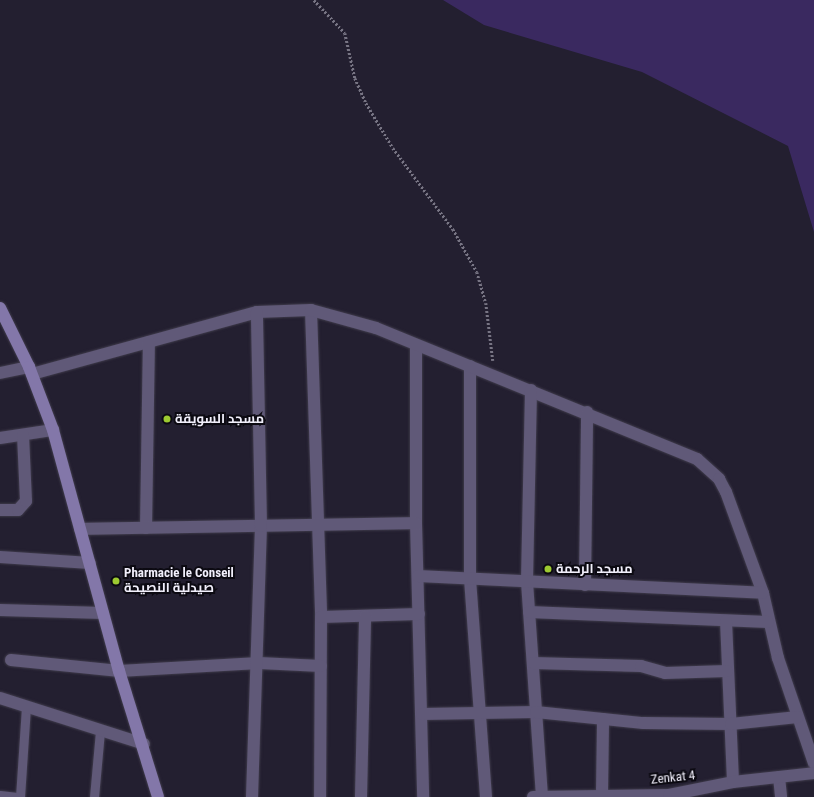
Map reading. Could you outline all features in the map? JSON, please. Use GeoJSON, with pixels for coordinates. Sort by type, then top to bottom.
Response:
{"type":"FeatureCollection","features":[{"type":"Feature","properties":{"kind":"street"},"geometry":{"type":"LineString","coordinates":[[0,308],[30,371],[53,430],[119,671],[144,744],[158,797]]}},
{"type":"Feature","properties":{"kind":"street"},"geometry":{"type":"LineString","coordinates":[[0,373],[30,371],[148,342],[257,312],[311,310],[376,328],[587,412],[697,459],[710,469],[726,492],[763,593],[768,622],[814,763]]}},
{"type":"Feature","properties":{"kind":"street"},"geometry":{"type":"LineString","coordinates":[[311,310],[321,617],[320,797]]}},
{"type":"Feature","properties":{"kind":"street"},"geometry":{"type":"LineString","coordinates":[[252,797],[259,662],[261,526],[257,312]]}},
{"type":"Feature","properties":{"kind":"street"},"geometry":{"type":"LineString","coordinates":[[146,528],[148,342]]}},
{"type":"Feature","properties":{"kind":"street"},"geometry":{"type":"LineString","coordinates":[[416,345],[416,523],[423,797]]}},
{"type":"Feature","properties":{"kind":"street"},"geometry":{"type":"LineString","coordinates":[[470,366],[470,579],[486,797]]}},
{"type":"Feature","properties":{"kind":"street"},"geometry":{"type":"LineString","coordinates":[[531,390],[527,582],[534,664],[538,796]]}},
{"type":"Feature","properties":{"kind":"street"},"geometry":{"type":"LineString","coordinates":[[585,585],[587,412]]}},
{"type":"Feature","properties":{"kind":"street"},"geometry":{"type":"LineString","coordinates":[[0,438],[53,430]]}},
{"type":"Feature","properties":{"kind":"street"},"geometry":{"type":"LineString","coordinates":[[0,510],[18,510],[26,501],[23,435]]}},
{"type":"Feature","properties":{"kind":"street"},"geometry":{"type":"LineString","coordinates":[[80,529],[416,523]]}},
{"type":"Feature","properties":{"kind":"street"},"geometry":{"type":"LineString","coordinates":[[0,557],[90,563]]}},
{"type":"Feature","properties":{"kind":"street"},"geometry":{"type":"LineString","coordinates":[[418,576],[763,593]]}},
{"type":"Feature","properties":{"kind":"street"},"geometry":{"type":"LineString","coordinates":[[0,610],[103,613]]}},
{"type":"Feature","properties":{"kind":"street"},"geometry":{"type":"LineString","coordinates":[[529,612],[768,622]]}},
{"type":"Feature","properties":{"kind":"street"},"geometry":{"type":"LineString","coordinates":[[321,617],[419,614]]}},
{"type":"Feature","properties":{"kind":"street"},"geometry":{"type":"LineString","coordinates":[[361,797],[364,616]]}},
{"type":"Feature","properties":{"kind":"street"},"geometry":{"type":"LineString","coordinates":[[726,620],[727,671],[733,782]]}},
{"type":"Feature","properties":{"kind":"street"},"geometry":{"type":"LineString","coordinates":[[11,660],[119,671],[259,662],[321,666]]}},
{"type":"Feature","properties":{"kind":"street"},"geometry":{"type":"LineString","coordinates":[[534,664],[641,666],[666,672],[727,671]]}},
{"type":"Feature","properties":{"kind":"street"},"geometry":{"type":"LineString","coordinates":[[0,698],[100,732],[144,744]]}},
{"type":"Feature","properties":{"kind":"street"},"geometry":{"type":"LineString","coordinates":[[422,714],[536,712],[603,719],[731,724],[798,717]]}},
{"type":"Feature","properties":{"kind":"street"},"geometry":{"type":"LineString","coordinates":[[602,794],[603,719]]}},
{"type":"Feature","properties":{"kind":"street","name":"Zenkat 4"},"geometry":{"type":"LineString","coordinates":[[538,796],[602,794],[668,796],[733,782],[814,773]]}},
{"type":"Feature","properties":{"kind":"street"},"geometry":{"type":"LineString","coordinates":[[779,777],[781,797]]}},
{"type":"Feature","properties":{"kind":"lane"},"geometry":{"type":"LineString","coordinates":[[0,795],[18,797],[26,706]]}},
{"type":"Feature","properties":{"kind":"lane"},"geometry":{"type":"LineString","coordinates":[[94,797],[100,732]]}},
{"type":"Feature","properties":{"kind":"path"},"geometry":{"type":"LineString","coordinates":[[314,0],[345,33],[355,78],[366,103],[393,148],[453,229],[477,272],[486,303],[495,376]]}},
{"type":"Feature","properties":{"kind":"shaded area"},"geometry":{"type":"Polygon","coordinates":[[[443,0],[814,0],[814,232],[788,146],[642,72],[484,25],[443,0]]]}},
{"type":"Feature","properties":{"kind":"place","name":"مسجد السويقة"},"geometry":{"type":"Point","coordinates":[167,419]}},
{"type":"Feature","properties":{"kind":"place","name":"مسجد الرحمة"},"geometry":{"type":"Point","coordinates":[548,569]}},
{"type":"Feature","properties":{"kind":"place","name":"Pharmacie le Conseil صيدلية النصيحة"},"geometry":{"type":"Point","coordinates":[116,581]}}]}
